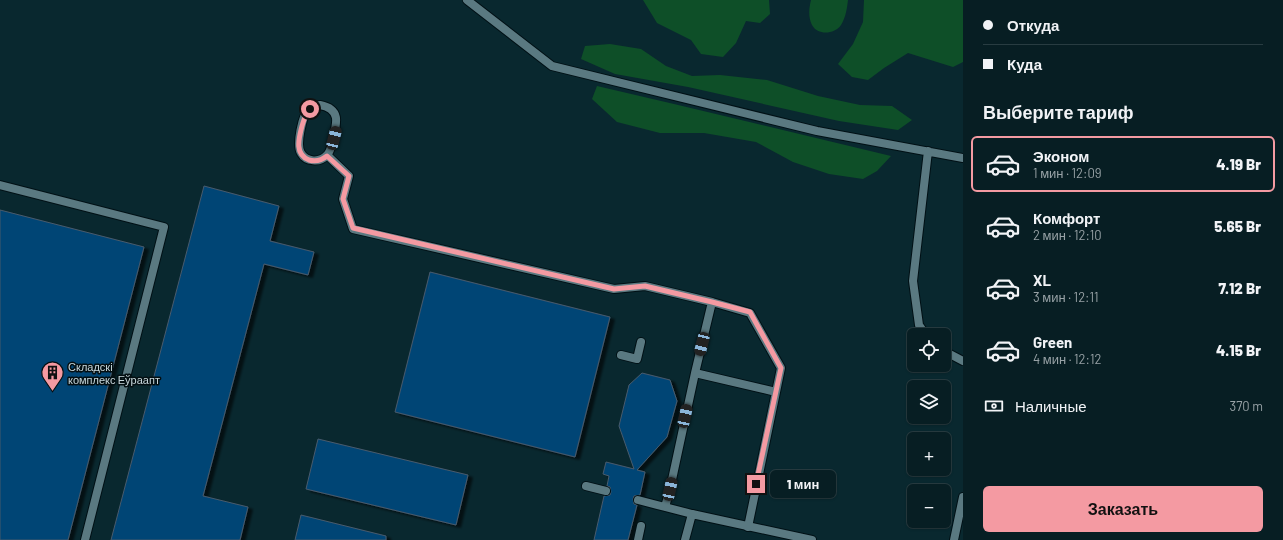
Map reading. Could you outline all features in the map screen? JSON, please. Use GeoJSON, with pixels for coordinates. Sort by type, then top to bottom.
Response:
{"type":"FeatureCollection","features":[{"type":"Feature","properties":{"kind":"street"},"geometry":{"type":"LineString","coordinates":[[468,0],[552,66],[817,131],[963,158]]}},
{"type":"Feature","properties":{"kind":"street"},"geometry":{"type":"LineString","coordinates":[[320,105],[331,109],[337,118],[337,124],[330,151],[327,156],[318,160],[308,159],[303,156],[298,146],[306,113],[315,106],[320,105]]}},
{"type":"Feature","properties":{"kind":"street"},"geometry":{"type":"LineString","coordinates":[[922,328],[916,308],[914,281],[928,151]]}},
{"type":"Feature","properties":{"kind":"street"},"geometry":{"type":"LineString","coordinates":[[327,156],[349,176],[343,199],[353,228],[614,289],[645,286],[750,312],[781,368],[748,527]]}},
{"type":"Feature","properties":{"kind":"street"},"geometry":{"type":"LineString","coordinates":[[0,185],[164,227],[85,540]]}},
{"type":"Feature","properties":{"kind":"street"},"geometry":{"type":"LineString","coordinates":[[665,507],[712,302]]}},
{"type":"Feature","properties":{"kind":"street"},"geometry":{"type":"LineString","coordinates":[[621,355],[637,359],[641,342]]}},
{"type":"Feature","properties":{"kind":"street"},"geometry":{"type":"LineString","coordinates":[[951,355],[963,361]]}},
{"type":"Feature","properties":{"kind":"street"},"geometry":{"type":"LineString","coordinates":[[695,373],[776,392]]}},
{"type":"Feature","properties":{"kind":"street"},"geometry":{"type":"LineString","coordinates":[[586,486],[606,491]]}},
{"type":"Feature","properties":{"kind":"street"},"geometry":{"type":"LineString","coordinates":[[954,540],[963,497]]}},
{"type":"Feature","properties":{"kind":"street"},"geometry":{"type":"LineString","coordinates":[[638,500],[748,527],[812,540]]}},
{"type":"Feature","properties":{"kind":"street"},"geometry":{"type":"LineString","coordinates":[[686,540],[692,514]]}},
{"type":"Feature","properties":{"kind":"street"},"geometry":{"type":"LineString","coordinates":[[638,540],[641,526]]}},
{"type":"Feature","properties":{"kind":"green space"},"geometry":{"type":"Polygon","coordinates":[[[643,0],[769,0],[770,14],[760,23],[746,21],[736,43],[723,57],[701,54],[691,40],[657,23],[643,0]]]}},
{"type":"Feature","properties":{"kind":"green space"},"geometry":{"type":"Polygon","coordinates":[[[811,0],[848,0],[846,12],[841,25],[831,32],[822,32],[815,29],[809,16],[811,0]]]}},
{"type":"Feature","properties":{"kind":"green space"},"geometry":{"type":"Polygon","coordinates":[[[864,0],[963,0],[963,62],[953,67],[908,53],[868,80],[852,77],[838,64],[853,44],[863,22],[864,0]]]}},
{"type":"Feature","properties":{"kind":"green space"},"geometry":{"type":"Polygon","coordinates":[[[610,44],[641,49],[666,66],[692,76],[720,75],[767,80],[818,96],[860,105],[892,106],[912,120],[898,130],[839,121],[688,87],[615,74],[581,59],[585,46],[610,44]]]}},
{"type":"Feature","properties":{"kind":"green space"},"geometry":{"type":"Polygon","coordinates":[[[597,86],[891,156],[877,171],[863,179],[829,174],[793,162],[756,142],[704,133],[660,133],[617,122],[592,99],[597,86]]]}},
{"type":"Feature","properties":{"kind":"building"},"geometry":{"type":"Polygon","coordinates":[[[204,186],[279,206],[270,241],[314,252],[308,275],[264,264],[203,496],[248,507],[240,540],[111,540],[204,186]]]}},
{"type":"Feature","properties":{"kind":"building","name":"Складскі комплекс Еўраапт"},"geometry":{"type":"Polygon","coordinates":[[[0,210],[144,247],[68,540],[0,540],[0,210]]]}},
{"type":"Feature","properties":{"kind":"building"},"geometry":{"type":"Polygon","coordinates":[[[430,272],[610,317],[575,457],[395,412],[430,272]]]}},
{"type":"Feature","properties":{"kind":"building"},"geometry":{"type":"Polygon","coordinates":[[[642,373],[670,380],[677,401],[667,437],[637,470],[645,472],[640,495],[634,496],[633,499],[634,504],[637,505],[628,540],[594,540],[604,496],[610,495],[611,492],[610,487],[607,486],[609,476],[603,474],[606,462],[634,469],[619,426],[629,385],[642,373]]]}},
{"type":"Feature","properties":{"kind":"building"},"geometry":{"type":"Polygon","coordinates":[[[318,439],[468,475],[456,525],[306,489],[318,439]]]}},
{"type":"Feature","properties":{"kind":"building"},"geometry":{"type":"Polygon","coordinates":[[[301,515],[386,536],[386,540],[295,540],[301,515]]]}},
{"type":"Feature","properties":{"kind":"place","name":"Складскі комплекс Еўраапт"},"geometry":{"type":"Point","coordinates":[53,392]}},
{"type":"Feature","properties":{"kind":"route"},"geometry":{"type":"LineString","coordinates":[[310,109],[306,113],[298,146],[303,156],[308,159],[313,161],[323,159],[327,156],[349,176],[343,199],[353,228],[614,289],[645,286],[750,312],[781,368],[756,484]]}}]}
